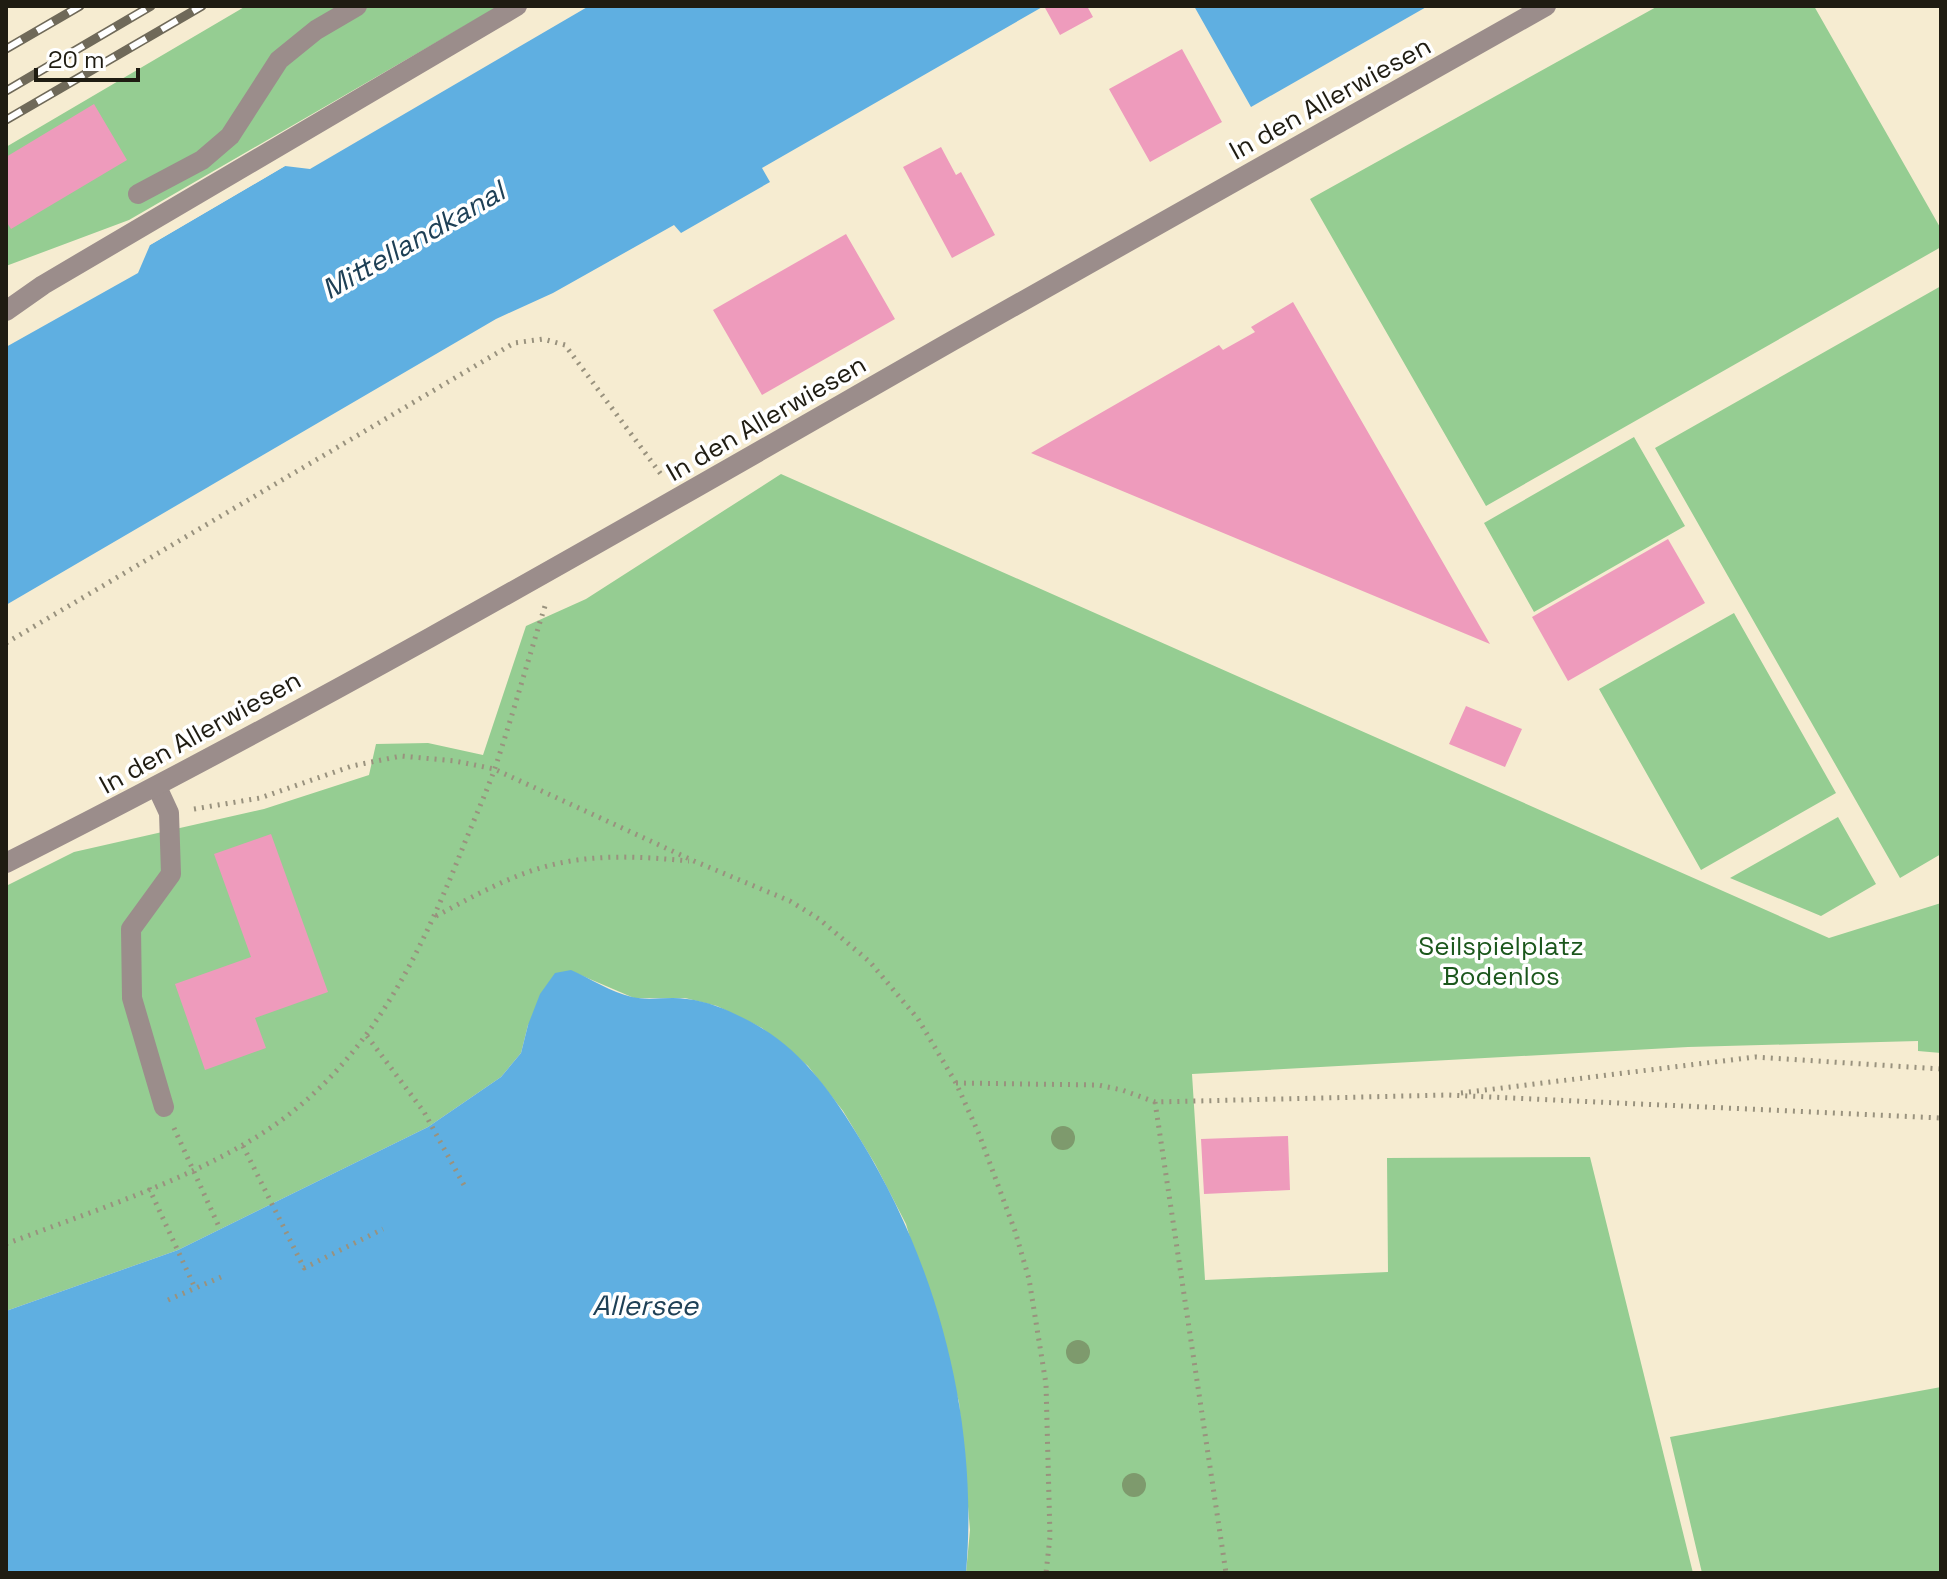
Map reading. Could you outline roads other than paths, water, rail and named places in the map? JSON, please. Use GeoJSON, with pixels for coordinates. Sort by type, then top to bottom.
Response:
{"type":"FeatureCollection","features":[{"type":"Feature","properties":{"kind":"street"},"geometry":{"type":"LineString","coordinates":[[138,194],[202,160],[230,136],[279,60],[316,30],[357,6]]}},
{"type":"Feature","properties":{"kind":"street"},"geometry":{"type":"LineString","coordinates":[[6,311],[56,277],[517,6]]}},
{"type":"Feature","properties":{"kind":"street","name":"In den Allerwiesen"},"geometry":{"type":"LineString","coordinates":[[6,863],[157,787],[557,567],[1546,6]]}},
{"type":"Feature","properties":{"kind":"street"},"geometry":{"type":"LineString","coordinates":[[157,787],[169,813],[171,874],[131,929],[132,998],[164,1107]]}},
{"type":"Feature","properties":{"kind":"water","name":"Mittellandkanal"},"geometry":{"type":"Polygon","coordinates":[[[589,6],[1044,6],[762,168],[770,182],[681,233],[674,225],[553,293],[496,319],[6,605],[6,347],[138,273],[150,245],[285,166],[310,169],[589,6]]]}},
{"type":"Feature","properties":{"kind":"water"},"geometry":{"type":"Polygon","coordinates":[[[1194,6],[1428,6],[1251,107],[1194,6]]]}},
{"type":"Feature","properties":{"kind":"water","name":"Allersee"},"geometry":{"type":"Polygon","coordinates":[[[571,970],[624,995],[697,1001],[725,1009],[751,1022],[791,1049],[829,1092],[850,1123],[888,1188],[912,1240],[948,1348],[966,1460],[966,1573],[6,1573],[6,1311],[178,1250],[428,1127],[501,1077],[521,1053],[540,994],[555,973],[571,970]]]}},
{"type":"Feature","properties":{"kind":"railway"},"geometry":{"type":"LineString","coordinates":[[6,49],[80,6]]}},
{"type":"Feature","properties":{"kind":"railway"},"geometry":{"type":"LineString","coordinates":[[6,91],[151,6]]}},
{"type":"Feature","properties":{"kind":"railway"},"geometry":{"type":"LineString","coordinates":[[6,120],[202,6]]}},
{"type":"Feature","properties":{"kind":"park label","name":"Seilspielplatz Bodenlos"},"geometry":{"type":"Point","coordinates":[1501,961]}}]}
